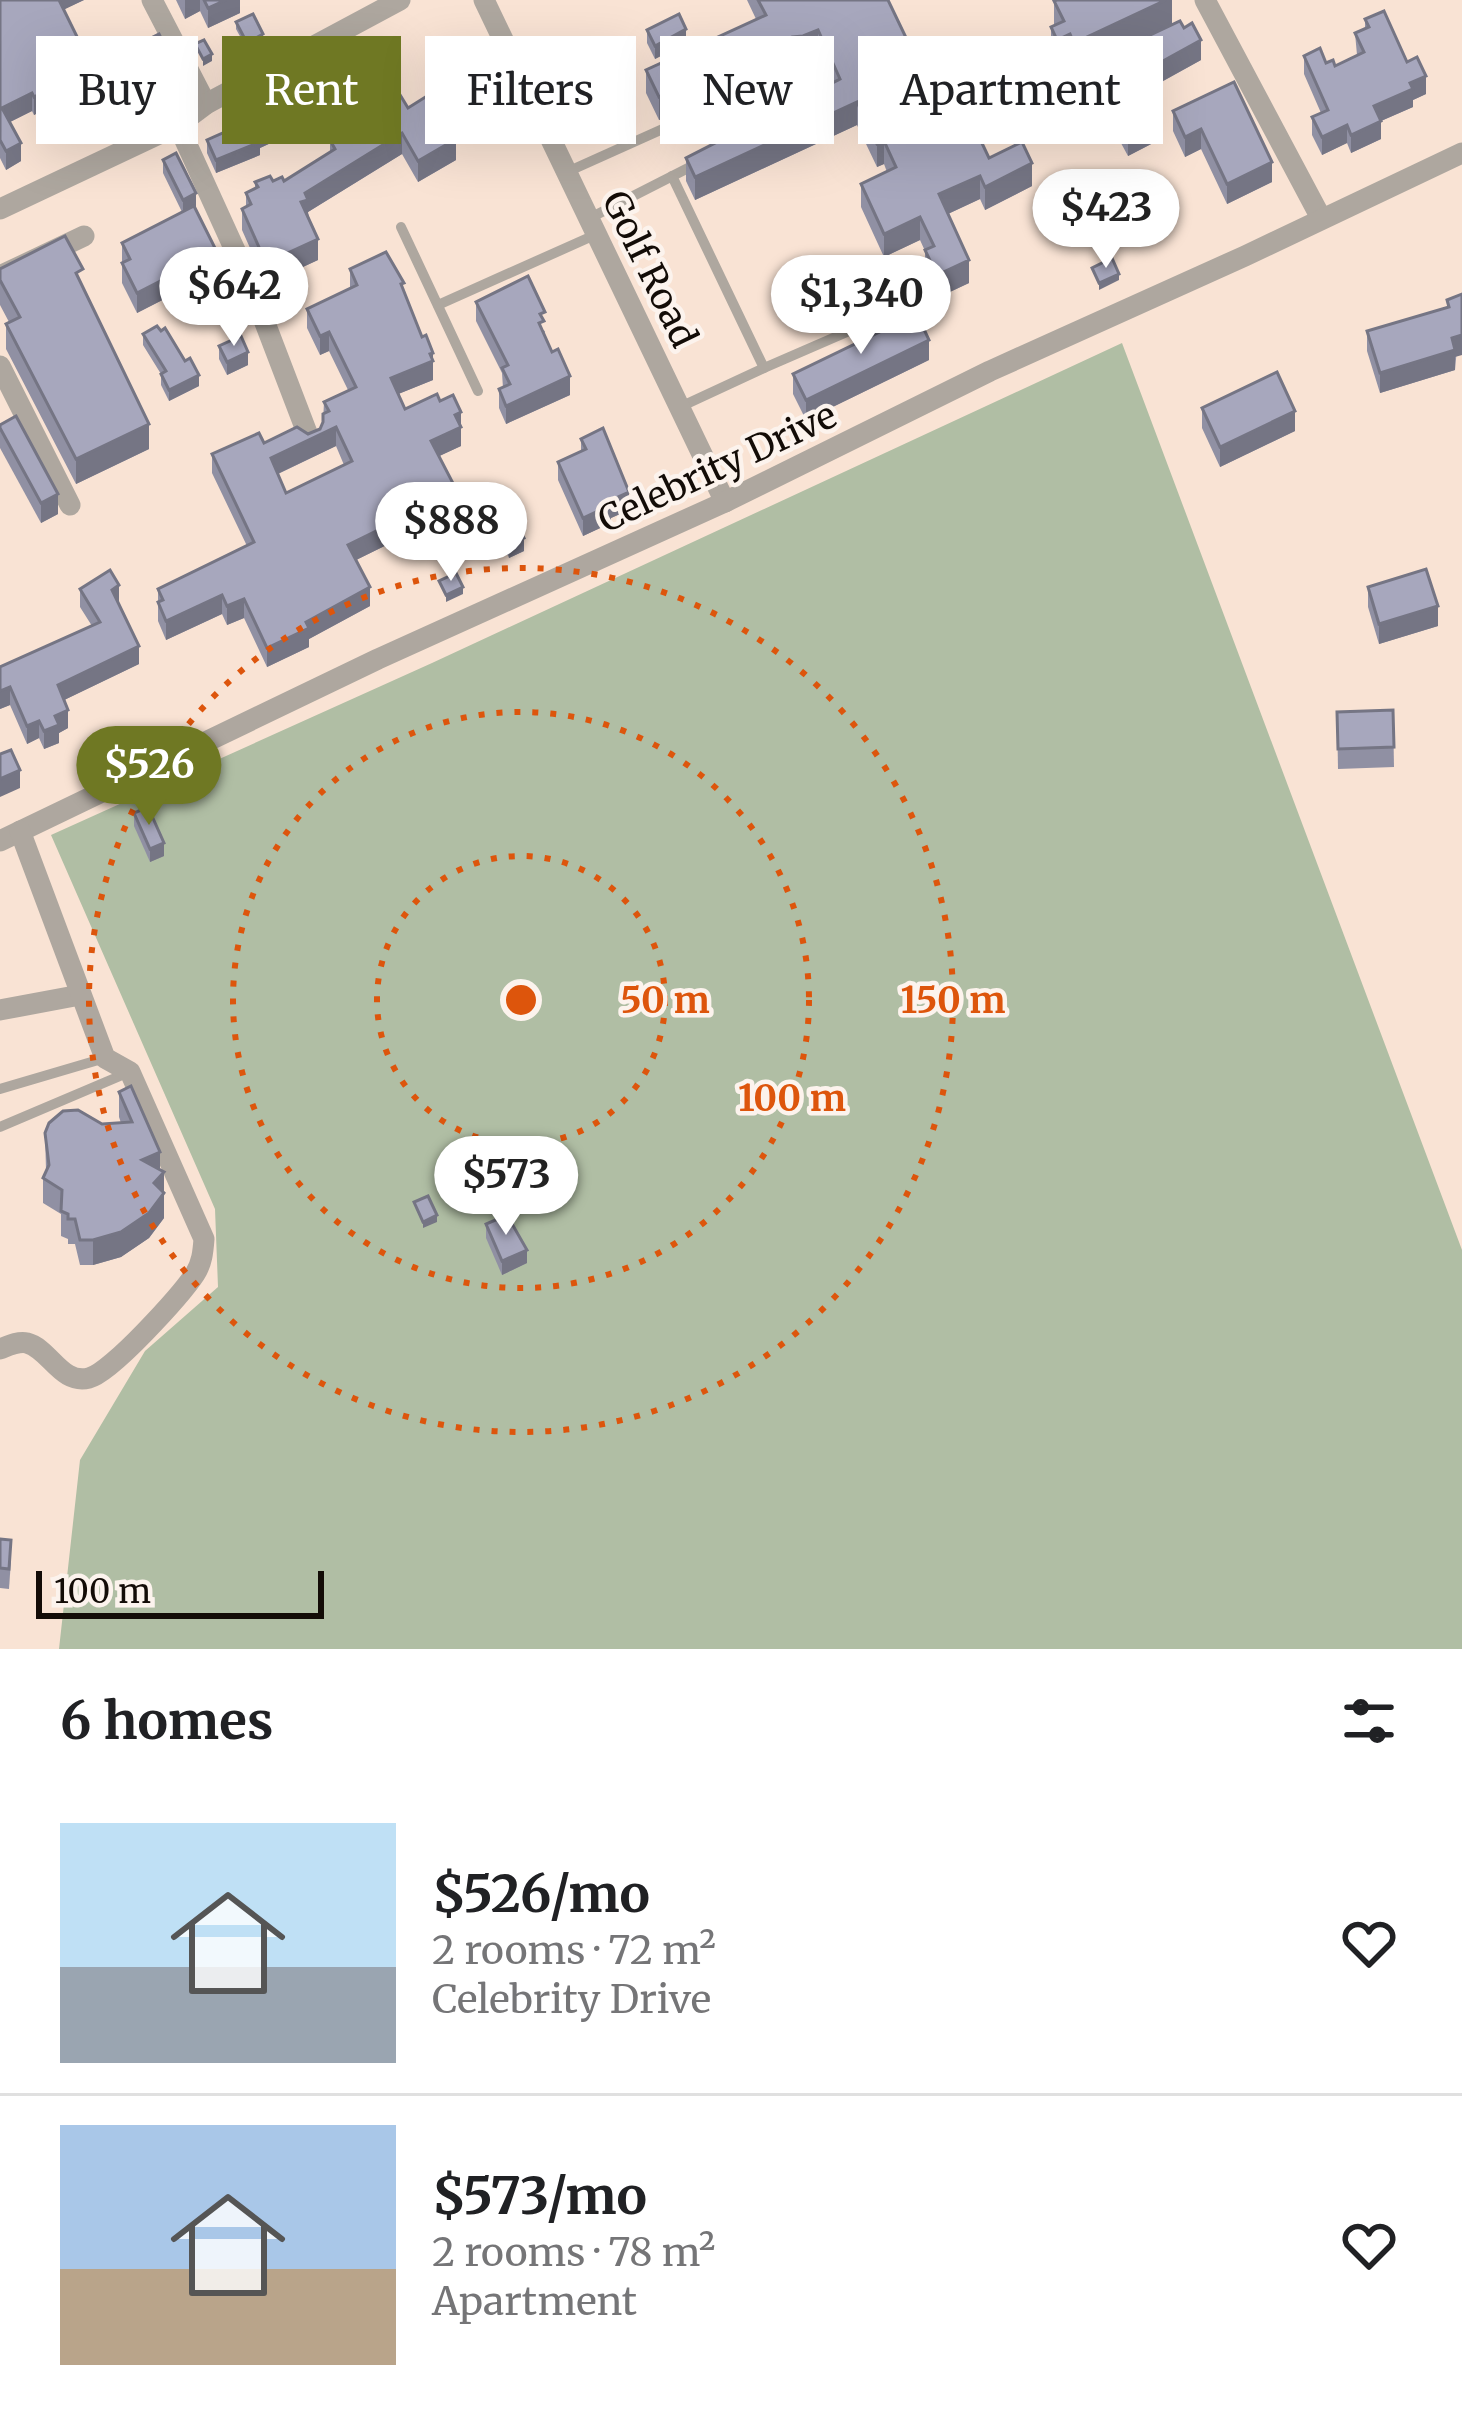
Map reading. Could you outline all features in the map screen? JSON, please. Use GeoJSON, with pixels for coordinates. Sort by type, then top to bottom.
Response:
{"type":"FeatureCollection","features":[{"type":"Feature","properties":{"kind":"street"},"geometry":{"type":"LineString","coordinates":[[152,0],[206,104]]}},
{"type":"Feature","properties":{"kind":"street"},"geometry":{"type":"LineString","coordinates":[[198,110],[400,0]]}},
{"type":"Feature","properties":{"kind":"street","name":"Golf Road"},"geometry":{"type":"LineString","coordinates":[[484,0],[725,502]]}},
{"type":"Feature","properties":{"kind":"street"},"geometry":{"type":"LineString","coordinates":[[1204,13],[1321,218]]}},
{"type":"Feature","properties":{"kind":"street"},"geometry":{"type":"LineString","coordinates":[[0,208],[137,144]]}},
{"type":"Feature","properties":{"kind":"street"},"geometry":{"type":"LineString","coordinates":[[187,144],[249,281],[309,438]]}},
{"type":"Feature","properties":{"kind":"street","name":"Celebrity Drive"},"geometry":{"type":"LineString","coordinates":[[10,836],[378,659],[725,502],[990,371],[1462,153]]}},
{"type":"Feature","properties":{"kind":"street"},"geometry":{"type":"LineString","coordinates":[[0,276],[84,236]]}},
{"type":"Feature","properties":{"kind":"street"},"geometry":{"type":"LineString","coordinates":[[0,365],[70,505]]}},
{"type":"Feature","properties":{"kind":"street"},"geometry":{"type":"LineString","coordinates":[[0,1349],[29,1343],[74,1378],[92,1378],[130,1346],[196,1273],[204,1239],[130,1072],[105,1058],[10,836]]}},
{"type":"Feature","properties":{"kind":"street"},"geometry":{"type":"LineString","coordinates":[[0,1010],[80,995]]}},
{"type":"Feature","properties":{"kind":"lane"},"geometry":{"type":"LineString","coordinates":[[567,172],[660,130]]}},
{"type":"Feature","properties":{"kind":"lane"},"geometry":{"type":"LineString","coordinates":[[438,305],[593,226],[713,156]]}},
{"type":"Feature","properties":{"kind":"lane"},"geometry":{"type":"LineString","coordinates":[[672,176],[764,368]]}},
{"type":"Feature","properties":{"kind":"lane"},"geometry":{"type":"LineString","coordinates":[[401,227],[478,391]]}},
{"type":"Feature","properties":{"kind":"lane"},"geometry":{"type":"LineString","coordinates":[[680,407],[916,302]]}},
{"type":"Feature","properties":{"kind":"lane"},"geometry":{"type":"LineString","coordinates":[[0,1089],[105,1058]]}},
{"type":"Feature","properties":{"kind":"lane"},"geometry":{"type":"LineString","coordinates":[[0,1127],[130,1072]]}},
{"type":"Feature","properties":{"kind":"green space"},"geometry":{"type":"Polygon","coordinates":[[[1122,343],[1462,1250],[1462,1649],[59,1649],[80,1460],[145,1351],[218,1287],[215,1209],[51,835],[1122,343]]]}},
{"type":"Feature","properties":{"kind":"building"},"geometry":{"type":"Polygon","coordinates":[[[0,0],[59,0],[77,36],[36,36],[36,96],[32,93],[2,108],[21,143],[6,151],[0,140],[0,0]]]}},
{"type":"Feature","properties":{"kind":"building"},"geometry":{"type":"Polygon","coordinates":[[[758,0],[888,0],[905,36],[858,36],[858,104],[834,113],[834,82],[840,79],[834,66],[834,36],[821,36],[818,30],[803,36],[720,36],[766,15],[758,0]]]}},
{"type":"Feature","properties":{"kind":"building"},"geometry":{"type":"Polygon","coordinates":[[[1166,0],[1089,36],[1055,36],[1051,27],[1064,21],[1054,1],[1166,0]]]}},
{"type":"Feature","properties":{"kind":"building"},"geometry":{"type":"Polygon","coordinates":[[[1384,11],[1407,62],[1417,57],[1426,76],[1410,83],[1413,89],[1374,106],[1381,121],[1351,135],[1347,125],[1322,137],[1312,117],[1328,110],[1304,56],[1320,48],[1326,63],[1333,60],[1335,66],[1364,52],[1355,33],[1369,27],[1365,19],[1384,11]]]}},
{"type":"Feature","properties":{"kind":"building"},"geometry":{"type":"Polygon","coordinates":[[[253,14],[263,34],[243,36],[236,22],[253,14]]]}},
{"type":"Feature","properties":{"kind":"building"},"geometry":{"type":"Polygon","coordinates":[[[679,14],[686,29],[660,36],[655,46],[647,30],[679,14]]]}},
{"type":"Feature","properties":{"kind":"building"},"geometry":{"type":"Polygon","coordinates":[[[1180,21],[1184,28],[1192,23],[1201,40],[1163,61],[1163,36],[1148,36],[1180,21]]]}},
{"type":"Feature","properties":{"kind":"building"},"geometry":{"type":"Polygon","coordinates":[[[204,40],[212,54],[203,59],[198,43],[204,40]]]}},
{"type":"Feature","properties":{"kind":"building"},"geometry":{"type":"Polygon","coordinates":[[[660,64],[660,97],[659,97],[646,70],[660,64]]]}},
{"type":"Feature","properties":{"kind":"building"},"geometry":{"type":"Polygon","coordinates":[[[1234,82],[1272,162],[1227,184],[1201,129],[1185,137],[1173,111],[1234,82]]]}},
{"type":"Feature","properties":{"kind":"building"},"geometry":{"type":"Polygon","coordinates":[[[401,96],[408,108],[425,97],[425,144],[447,144],[418,161],[402,133],[401,96]]]}},
{"type":"Feature","properties":{"kind":"building"},"geometry":{"type":"Polygon","coordinates":[[[222,133],[222,144],[255,144],[216,160],[207,140],[222,133]]]}},
{"type":"Feature","properties":{"kind":"building"},"geometry":{"type":"Polygon","coordinates":[[[332,144],[384,144],[305,193],[308,200],[301,202],[318,239],[266,263],[242,209],[251,204],[246,193],[258,187],[255,182],[270,176],[273,181],[282,177],[284,181],[335,149],[332,144]]]}},
{"type":"Feature","properties":{"kind":"building"},"geometry":{"type":"Polygon","coordinates":[[[713,144],[766,144],[695,177],[686,158],[713,144]]]}},
{"type":"Feature","properties":{"kind":"building"},"geometry":{"type":"Polygon","coordinates":[[[885,144],[982,144],[989,158],[1023,144],[1032,163],[985,187],[980,176],[939,194],[969,260],[937,275],[925,250],[934,246],[920,217],[884,234],[861,184],[896,167],[885,144]]]}},
{"type":"Feature","properties":{"kind":"building"},"geometry":{"type":"Polygon","coordinates":[[[176,153],[196,193],[183,200],[163,160],[176,153]]]}},
{"type":"Feature","properties":{"kind":"building"},"geometry":{"type":"Polygon","coordinates":[[[194,206],[217,252],[137,293],[122,263],[130,259],[122,243],[194,206]]]}},
{"type":"Feature","properties":{"kind":"building"},"geometry":{"type":"Polygon","coordinates":[[[65,236],[83,269],[76,273],[149,424],[76,459],[6,324],[20,317],[0,280],[0,269],[65,236]]]}},
{"type":"Feature","properties":{"kind":"building"},"geometry":{"type":"Polygon","coordinates":[[[386,252],[404,283],[433,361],[391,378],[405,409],[437,394],[440,401],[453,395],[461,412],[455,415],[461,427],[431,441],[470,516],[428,538],[415,512],[348,545],[370,587],[306,622],[309,628],[267,648],[244,599],[227,606],[222,595],[166,621],[158,589],[254,542],[212,454],[259,433],[264,443],[297,427],[308,434],[320,429],[323,414],[329,411],[324,402],[356,387],[329,332],[320,336],[307,309],[357,285],[350,269],[386,252]],[[336,427],[271,458],[286,493],[352,461],[336,427]]]}},
{"type":"Feature","properties":{"kind":"building"},"geometry":{"type":"Polygon","coordinates":[[[1112,258],[1119,274],[1099,283],[1092,268],[1112,258]]]}},
{"type":"Feature","properties":{"kind":"building"},"geometry":{"type":"Polygon","coordinates":[[[528,276],[545,312],[539,323],[570,376],[506,406],[499,389],[510,384],[502,368],[508,365],[476,302],[528,276]]]}},
{"type":"Feature","properties":{"kind":"building"},"geometry":{"type":"Polygon","coordinates":[[[1462,294],[1462,335],[1452,338],[1455,350],[1380,373],[1367,331],[1449,307],[1447,300],[1462,294]]]}},
{"type":"Feature","properties":{"kind":"building"},"geometry":{"type":"Polygon","coordinates":[[[917,314],[929,340],[806,400],[793,374],[917,314]]]}},
{"type":"Feature","properties":{"kind":"building"},"geometry":{"type":"Polygon","coordinates":[[[157,326],[161,331],[165,328],[199,375],[169,390],[161,374],[166,371],[143,334],[157,326]]]}},
{"type":"Feature","properties":{"kind":"building"},"geometry":{"type":"Polygon","coordinates":[[[241,336],[248,352],[227,362],[219,346],[241,336]]]}},
{"type":"Feature","properties":{"kind":"building"},"geometry":{"type":"Polygon","coordinates":[[[1277,372],[1295,411],[1220,447],[1202,408],[1277,372]]]}},
{"type":"Feature","properties":{"kind":"building"},"geometry":{"type":"Polygon","coordinates":[[[16,416],[58,494],[41,503],[0,428],[16,416]]]}},
{"type":"Feature","properties":{"kind":"building"},"geometry":{"type":"Polygon","coordinates":[[[603,428],[629,492],[583,518],[558,462],[586,449],[581,439],[603,428]]]}},
{"type":"Feature","properties":{"kind":"building"},"geometry":{"type":"Polygon","coordinates":[[[510,509],[524,538],[509,545],[496,516],[510,509]]]}},
{"type":"Feature","properties":{"kind":"building"},"geometry":{"type":"Polygon","coordinates":[[[1426,569],[1438,606],[1379,624],[1368,587],[1426,569]]]}},
{"type":"Feature","properties":{"kind":"building"},"geometry":{"type":"Polygon","coordinates":[[[110,570],[119,585],[112,590],[139,646],[58,685],[68,710],[55,716],[59,725],[44,731],[39,721],[27,726],[10,687],[0,691],[0,667],[100,622],[80,589],[110,570]]]}},
{"type":"Feature","properties":{"kind":"building"},"geometry":{"type":"Polygon","coordinates":[[[456,573],[463,587],[446,595],[439,581],[456,573]]]}},
{"type":"Feature","properties":{"kind":"building"},"geometry":{"type":"Polygon","coordinates":[[[1393,710],[1394,747],[1338,749],[1337,712],[1393,710]]]}},
{"type":"Feature","properties":{"kind":"building"},"geometry":{"type":"Polygon","coordinates":[[[11,750],[20,770],[0,779],[0,754],[11,750]]]}},
{"type":"Feature","properties":{"kind":"building"},"geometry":{"type":"Polygon","coordinates":[[[148,807],[164,843],[150,849],[134,813],[148,807]]]}},
{"type":"Feature","properties":{"kind":"building"},"geometry":{"type":"Polygon","coordinates":[[[131,1086],[160,1152],[142,1160],[164,1172],[154,1183],[164,1193],[149,1213],[121,1232],[80,1240],[75,1219],[61,1211],[62,1190],[43,1178],[49,1165],[45,1133],[63,1111],[78,1110],[102,1124],[132,1122],[119,1092],[131,1086]]]}},
{"type":"Feature","properties":{"kind":"building"},"geometry":{"type":"Polygon","coordinates":[[[428,1196],[437,1215],[423,1222],[414,1202],[428,1196]]]}},
{"type":"Feature","properties":{"kind":"building"},"geometry":{"type":"Polygon","coordinates":[[[507,1215],[527,1250],[502,1261],[486,1224],[507,1215]]]}},
{"type":"Feature","properties":{"kind":"building"},"geometry":{"type":"Polygon","coordinates":[[[0,1539],[11,1540],[9,1569],[0,1568],[0,1539]]]}}]}
